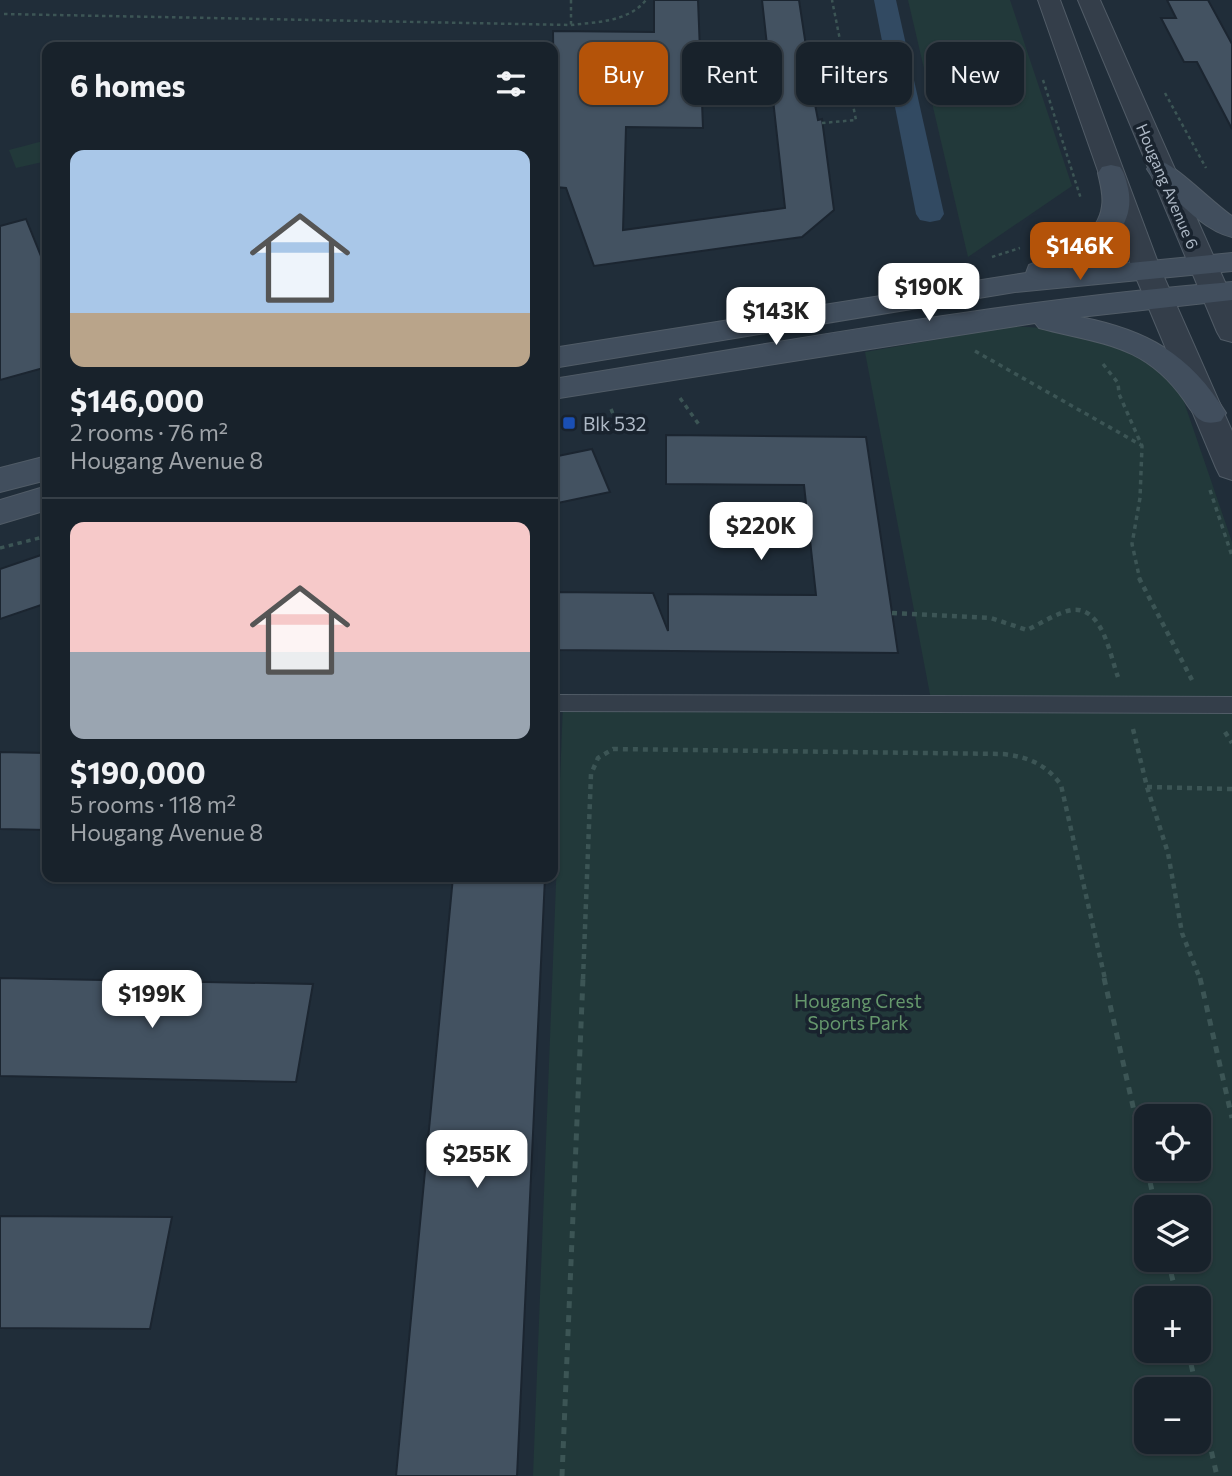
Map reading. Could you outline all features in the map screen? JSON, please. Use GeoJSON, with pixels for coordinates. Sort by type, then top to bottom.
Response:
{"type":"FeatureCollection","features":[{"type":"Feature","properties":{"kind":"main road"},"geometry":{"type":"LineString","coordinates":[[1160,169],[1199,205],[1232,229]]}},
{"type":"Feature","properties":{"kind":"main road"},"geometry":{"type":"LineString","coordinates":[[1015,282],[1069,257],[1093,243],[1111,227],[1116,205],[1111,173]]}},
{"type":"Feature","properties":{"kind":"main road"},"geometry":{"type":"LineString","coordinates":[[558,357],[1015,282],[1232,262]]}},
{"type":"Feature","properties":{"kind":"main road"},"geometry":{"type":"LineString","coordinates":[[558,389],[1008,317],[1157,297],[1222,292]]}},
{"type":"Feature","properties":{"kind":"main road"},"geometry":{"type":"LineString","coordinates":[[1008,317],[1066,323],[1113,335],[1140,346],[1181,374],[1210,413]]}},
{"type":"Feature","properties":{"kind":"main road"},"geometry":{"type":"LineString","coordinates":[[0,480],[42,469]]}},
{"type":"Feature","properties":{"kind":"main road"},"geometry":{"type":"LineString","coordinates":[[0,512],[42,499]]}},
{"type":"Feature","properties":{"kind":"street"},"geometry":{"type":"LineString","coordinates":[[1049,0],[1157,297],[1232,468]]}},
{"type":"Feature","properties":{"kind":"street","name":"Hougang Avenue 6"},"geometry":{"type":"LineString","coordinates":[[1090,0],[1201,263],[1222,292],[1232,332]]}},
{"type":"Feature","properties":{"kind":"lane"},"geometry":{"type":"LineString","coordinates":[[558,704],[1232,705]]}},
{"type":"Feature","properties":{"kind":"path"},"geometry":{"type":"LineString","coordinates":[[570,25],[571,0]]}},
{"type":"Feature","properties":{"kind":"path"},"geometry":{"type":"LineString","coordinates":[[4,14],[570,25],[628,13],[642,7],[646,0]]}},
{"type":"Feature","properties":{"kind":"path"},"geometry":{"type":"LineString","coordinates":[[822,123],[856,120],[832,0]]}},
{"type":"Feature","properties":{"kind":"path"},"geometry":{"type":"LineString","coordinates":[[1042,77],[1083,204]]}},
{"type":"Feature","properties":{"kind":"path"},"geometry":{"type":"LineString","coordinates":[[1163,90],[1208,172]]}},
{"type":"Feature","properties":{"kind":"path"},"geometry":{"type":"LineString","coordinates":[[967,346],[1142,446]]}},
{"type":"Feature","properties":{"kind":"path"},"geometry":{"type":"LineString","coordinates":[[1102,360],[1118,383],[1119,394],[1142,446],[1140,498],[1132,544],[1137,575],[1205,703]]}},
{"type":"Feature","properties":{"kind":"path"},"geometry":{"type":"LineString","coordinates":[[678,394],[700,426]]}},
{"type":"Feature","properties":{"kind":"path"},"geometry":{"type":"LineString","coordinates":[[609,405],[620,431]]}},
{"type":"Feature","properties":{"kind":"path"},"geometry":{"type":"LineString","coordinates":[[0,548],[42,537]]}},
{"type":"Feature","properties":{"kind":"path"},"geometry":{"type":"LineString","coordinates":[[892,613],[991,618],[1027,630],[1072,610],[1086,612],[1098,621],[1128,705],[1147,787],[1168,853],[1182,933],[1198,971],[1232,1118]]}},
{"type":"Feature","properties":{"kind":"path"},"geometry":{"type":"LineString","coordinates":[[562,1476],[591,774],[595,760],[601,754],[613,748],[1003,754],[1023,756],[1044,764],[1061,785],[1134,1109]]}},
{"type":"Feature","properties":{"kind":"path"},"geometry":{"type":"LineString","coordinates":[[1147,787],[1232,789]]}},
{"type":"Feature","properties":{"kind":"path"},"geometry":{"type":"LineString","coordinates":[[1211,1449],[1217,1476]]}},
{"type":"Feature","properties":{"kind":"green space"},"geometry":{"type":"Polygon","coordinates":[[[908,0],[1010,0],[1024,42],[926,42],[926,77],[908,0]]]}},
{"type":"Feature","properties":{"kind":"green space"},"geometry":{"type":"Polygon","coordinates":[[[1024,42],[1072,186],[968,257],[933,105],[1024,105],[1024,42]]]}},
{"type":"Feature","properties":{"kind":"green space"},"geometry":{"type":"Polygon","coordinates":[[[42,141],[42,162],[16,168],[9,150],[42,141]]]}},
{"type":"Feature","properties":{"kind":"green space","name":"Hougang Crest Sports Park"},"geometry":{"type":"Polygon","coordinates":[[[1014,326],[1057,329],[1123,348],[1151,364],[1180,390],[1232,542],[1232,1476],[533,1476],[563,703],[932,705],[865,352],[1014,326]]]}},
{"type":"Feature","properties":{"kind":"building"},"geometry":{"type":"Polygon","coordinates":[[[654,0],[698,0],[700,42],[682,42],[682,105],[702,105],[703,128],[626,127],[623,230],[785,208],[774,105],[782,105],[782,42],[767,42],[762,0],[799,0],[805,42],[796,42],[796,105],[815,105],[818,120],[822,119],[834,210],[802,237],[594,266],[566,188],[558,187],[558,42],[553,42],[553,31],[654,32],[654,0]]]}},
{"type":"Feature","properties":{"kind":"building"},"geometry":{"type":"Polygon","coordinates":[[[1167,0],[1208,0],[1232,44],[1232,129],[1197,62],[1184,62],[1161,18],[1176,18],[1167,0]]]}},
{"type":"Feature","properties":{"kind":"building"},"geometry":{"type":"Polygon","coordinates":[[[26,219],[42,259],[42,368],[0,380],[0,226],[26,219]]]}},
{"type":"Feature","properties":{"kind":"building"},"geometry":{"type":"Polygon","coordinates":[[[666,435],[866,437],[898,653],[558,650],[558,592],[653,593],[668,631],[668,594],[816,595],[804,485],[666,484],[666,435]]]}},
{"type":"Feature","properties":{"kind":"building"},"geometry":{"type":"Polygon","coordinates":[[[592,449],[610,492],[558,503],[558,456],[592,449]]]}},
{"type":"Feature","properties":{"kind":"building"},"geometry":{"type":"Polygon","coordinates":[[[42,555],[42,605],[0,619],[0,569],[42,555]]]}},
{"type":"Feature","properties":{"kind":"building"},"geometry":{"type":"Polygon","coordinates":[[[0,752],[42,753],[42,830],[0,829],[0,752]]]}},
{"type":"Feature","properties":{"kind":"building"},"geometry":{"type":"Polygon","coordinates":[[[453,882],[545,882],[517,1476],[396,1476],[453,882]]]}},
{"type":"Feature","properties":{"kind":"building"},"geometry":{"type":"Polygon","coordinates":[[[0,978],[313,984],[296,1082],[0,1076],[0,978]]]}},
{"type":"Feature","properties":{"kind":"building"},"geometry":{"type":"Polygon","coordinates":[[[0,1216],[172,1217],[150,1329],[0,1328],[0,1216]]]}},
{"type":"Feature","properties":{"kind":"waterway"},"geometry":{"type":"LineString","coordinates":[[885,0],[930,214]]}},
{"type":"Feature","properties":{"kind":"place","name":"Blk 532"},"geometry":{"type":"Point","coordinates":[569,423]}}]}
